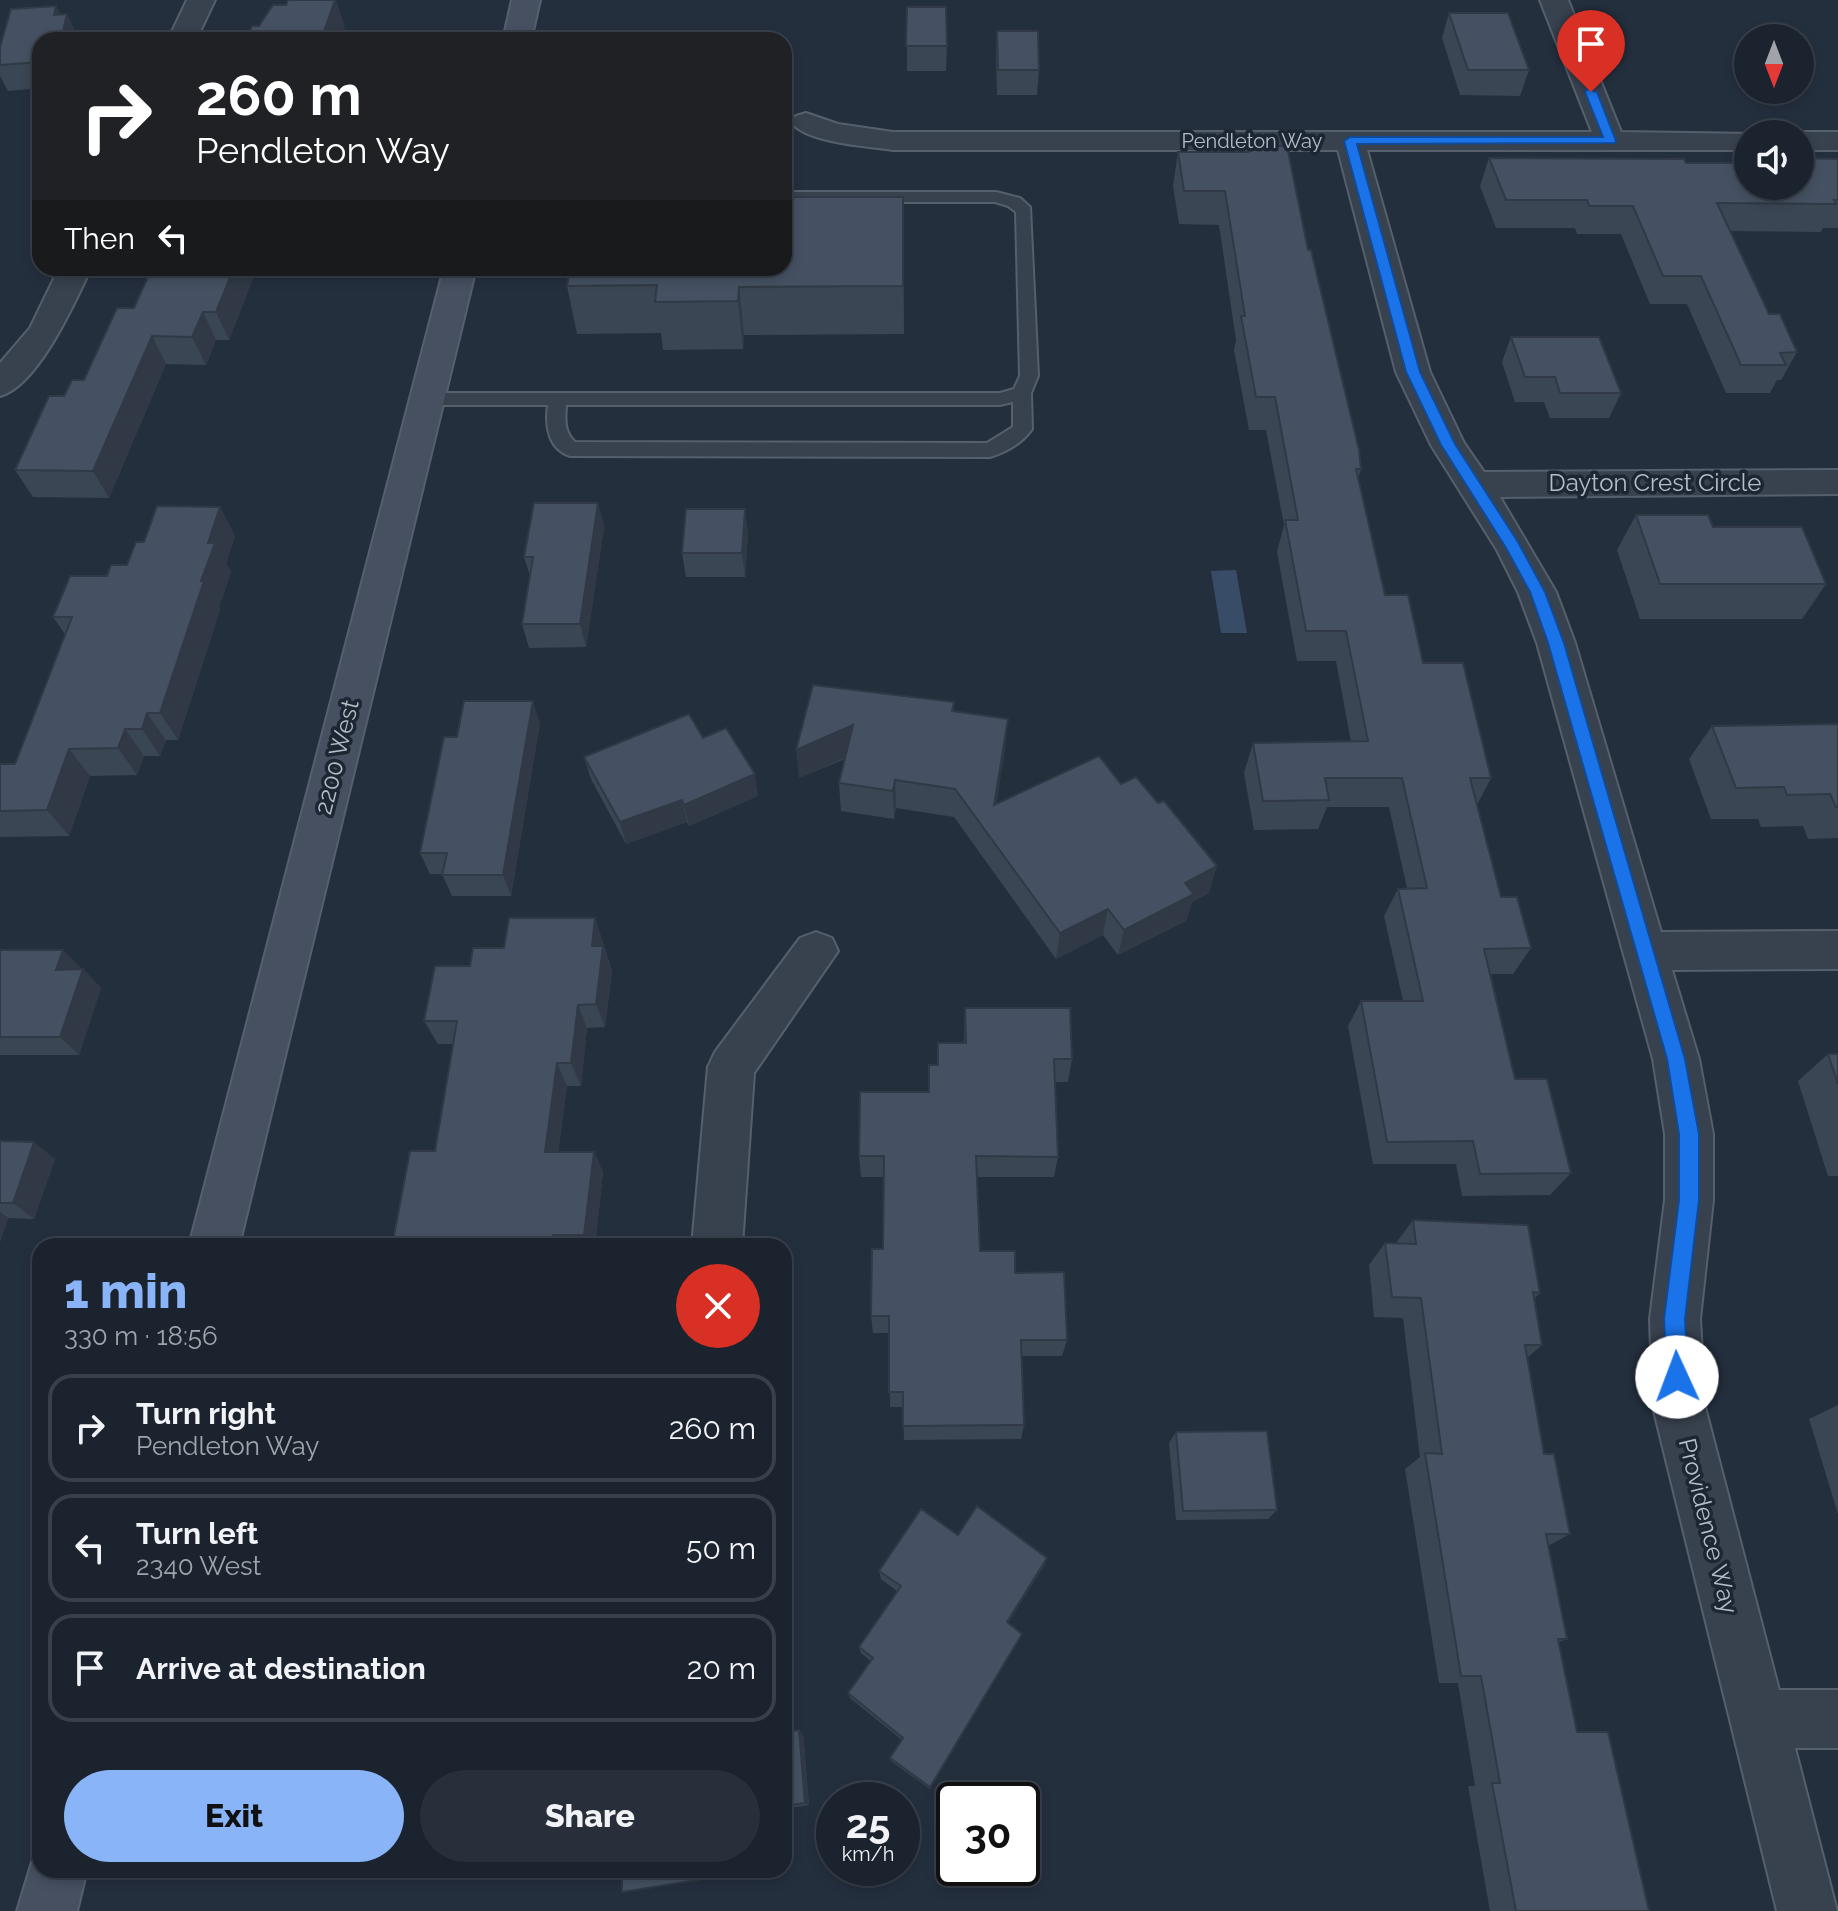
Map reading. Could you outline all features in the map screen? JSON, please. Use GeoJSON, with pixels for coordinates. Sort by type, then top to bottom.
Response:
{"type":"FeatureCollection","features":[{"type":"Feature","properties":{"kind":"street"},"geometry":{"type":"LineString","coordinates":[[186,32],[201,0]]}},
{"type":"Feature","properties":{"kind":"street"},"geometry":{"type":"LineString","coordinates":[[519,32],[526,0]]}},
{"type":"Feature","properties":{"kind":"street"},"geometry":{"type":"LineString","coordinates":[[1554,0],[1610,141]]}},
{"type":"Feature","properties":{"kind":"street","name":"Pendleton Way"},"geometry":{"type":"LineString","coordinates":[[806,122],[832,132],[893,141],[1734,141]]}},
{"type":"Feature","properties":{"kind":"street","name":"Providence Way"},"geometry":{"type":"LineString","coordinates":[[1350,141],[1413,372],[1448,445],[1513,546],[1537,592],[1556,643],[1676,1059],[1689,1134],[1689,1200],[1675,1319],[1679,1407],[1807,1911]]}},
{"type":"Feature","properties":{"kind":"street"},"geometry":{"type":"LineString","coordinates":[[1814,141],[1838,141]]}},
{"type":"Feature","properties":{"kind":"street"},"geometry":{"type":"LineString","coordinates":[[0,385],[44,332],[71,276]]}},
{"type":"Feature","properties":{"kind":"street","name":"2200 West"},"geometry":{"type":"LineString","coordinates":[[216,1238],[458,276]]}},
{"type":"Feature","properties":{"kind":"street","name":"Dayton Crest Circle"},"geometry":{"type":"LineString","coordinates":[[1473,485],[1838,482]]}},
{"type":"Feature","properties":{"kind":"street"},"geometry":{"type":"LineString","coordinates":[[1646,951],[1838,950]]}},
{"type":"Feature","properties":{"kind":"street"},"geometry":{"type":"LineString","coordinates":[[718,1238],[731,1067],[816,951]]}},
{"type":"Feature","properties":{"kind":"street"},"geometry":{"type":"LineString","coordinates":[[1757,1719],[1838,1719]]}},
{"type":"Feature","properties":{"kind":"street"},"geometry":{"type":"LineString","coordinates":[[47,1911],[55,1878]]}},
{"type":"Feature","properties":{"kind":"lane"},"geometry":{"type":"LineString","coordinates":[[558,398],[554,426],[559,440],[570,449],[990,450],[1023,429],[1022,393],[1029,376],[1024,211],[1014,202],[996,197],[792,197]]}},
{"type":"Feature","properties":{"kind":"lane"},"geometry":{"type":"LineString","coordinates":[[427,399],[1000,399],[1022,393]]}},
{"type":"Feature","properties":{"kind":"water"},"geometry":{"type":"Polygon","coordinates":[[[1236,570],[1247,633],[1221,633],[1211,571],[1236,570]]]}},
{"type":"Feature","properties":{"kind":"building"},"geometry":{"type":"Polygon","coordinates":[[[288,0],[335,0],[324,32],[250,32],[252,26],[259,26],[273,5],[286,5],[288,0]]]}},
{"type":"Feature","properties":{"kind":"building"},"geometry":{"type":"Polygon","coordinates":[[[56,6],[54,15],[67,14],[63,32],[32,32],[32,63],[0,65],[0,47],[11,9],[56,6]]]}},
{"type":"Feature","properties":{"kind":"building"},"geometry":{"type":"Polygon","coordinates":[[[907,7],[946,7],[947,46],[906,46],[907,7]]]}},
{"type":"Feature","properties":{"kind":"building"},"geometry":{"type":"Polygon","coordinates":[[[1449,13],[1508,13],[1529,70],[1468,70],[1449,13]]]}},
{"type":"Feature","properties":{"kind":"building"},"geometry":{"type":"Polygon","coordinates":[[[997,31],[1038,31],[1039,70],[998,70],[997,31]]]}},
{"type":"Feature","properties":{"kind":"building"},"geometry":{"type":"Polygon","coordinates":[[[1247,146],[1287,146],[1308,250],[1311,250],[1359,450],[1361,469],[1356,469],[1385,595],[1408,595],[1423,663],[1463,663],[1491,778],[1470,778],[1501,897],[1517,897],[1531,948],[1484,949],[1515,1079],[1547,1079],[1571,1173],[1480,1174],[1473,1141],[1387,1142],[1361,1001],[1423,1001],[1398,889],[1427,888],[1402,778],[1325,778],[1329,800],[1263,801],[1253,743],[1368,741],[1346,631],[1306,631],[1285,520],[1298,520],[1275,397],[1256,397],[1241,316],[1245,316],[1225,191],[1184,191],[1178,152],[1248,152],[1247,146]]]}},
{"type":"Feature","properties":{"kind":"building"},"geometry":{"type":"Polygon","coordinates":[[[1489,158],[1684,159],[1686,163],[1734,163],[1734,200],[1814,200],[1814,158],[1838,159],[1836,204],[1717,203],[1769,314],[1780,314],[1797,352],[1780,353],[1786,365],[1741,365],[1701,276],[1663,276],[1633,206],[1589,206],[1587,200],[1506,200],[1489,158]]]}},
{"type":"Feature","properties":{"kind":"building"},"geometry":{"type":"Polygon","coordinates":[[[792,197],[903,197],[903,286],[739,287],[738,301],[655,302],[657,285],[567,286],[569,276],[792,276],[792,197]]]}},
{"type":"Feature","properties":{"kind":"building"},"geometry":{"type":"Polygon","coordinates":[[[148,276],[231,276],[216,312],[203,312],[192,337],[152,336],[93,471],[15,470],[49,396],[64,396],[72,380],[84,380],[117,308],[134,308],[148,276]]]}},
{"type":"Feature","properties":{"kind":"building"},"geometry":{"type":"Polygon","coordinates":[[[1511,337],[1599,337],[1621,393],[1560,393],[1555,377],[1525,377],[1511,337]]]}},
{"type":"Feature","properties":{"kind":"building"},"geometry":{"type":"Polygon","coordinates":[[[534,503],[598,503],[580,624],[522,624],[533,557],[524,557],[534,503]]]}},
{"type":"Feature","properties":{"kind":"building"},"geometry":{"type":"Polygon","coordinates":[[[157,506],[220,507],[208,543],[215,543],[201,581],[204,581],[160,713],[147,713],[142,729],[125,729],[118,748],[69,749],[47,810],[0,811],[0,764],[15,764],[72,617],[53,617],[70,576],[107,576],[111,565],[127,565],[136,542],[144,542],[157,506]]]}},
{"type":"Feature","properties":{"kind":"building"},"geometry":{"type":"Polygon","coordinates":[[[686,509],[745,509],[742,553],[682,553],[686,509]]]}},
{"type":"Feature","properties":{"kind":"building"},"geometry":{"type":"Polygon","coordinates":[[[1636,515],[1708,515],[1713,527],[1802,527],[1826,584],[1660,584],[1636,515]]]}},
{"type":"Feature","properties":{"kind":"building"},"geometry":{"type":"Polygon","coordinates":[[[813,685],[954,702],[952,711],[1008,719],[994,805],[1099,756],[1121,784],[1136,777],[1158,803],[1164,801],[1217,866],[1185,883],[1194,894],[1124,930],[1108,909],[1060,933],[955,789],[895,780],[893,791],[839,783],[853,725],[796,750],[813,685]]]}},
{"type":"Feature","properties":{"kind":"building"},"geometry":{"type":"Polygon","coordinates":[[[464,701],[533,701],[503,875],[442,875],[447,853],[420,853],[444,737],[457,737],[464,701]]]}},
{"type":"Feature","properties":{"kind":"building"},"geometry":{"type":"Polygon","coordinates":[[[689,714],[703,738],[726,728],[755,774],[684,805],[682,800],[620,822],[584,757],[689,714]]]}},
{"type":"Feature","properties":{"kind":"building"},"geometry":{"type":"Polygon","coordinates":[[[1838,724],[1838,807],[1830,794],[1787,795],[1784,787],[1736,788],[1712,726],[1838,724]]]}},
{"type":"Feature","properties":{"kind":"building"},"geometry":{"type":"Polygon","coordinates":[[[509,918],[595,918],[592,946],[603,946],[596,1004],[578,1005],[571,1063],[557,1063],[545,1152],[594,1152],[584,1235],[553,1235],[552,1238],[394,1238],[410,1151],[435,1151],[457,1021],[424,1021],[435,966],[470,966],[473,948],[504,948],[509,918]]]}},
{"type":"Feature","properties":{"kind":"building"},"geometry":{"type":"Polygon","coordinates":[[[0,950],[63,950],[56,970],[83,969],[60,1037],[0,1037],[0,950]]]}},
{"type":"Feature","properties":{"kind":"building"},"geometry":{"type":"Polygon","coordinates":[[[965,1008],[1070,1008],[1072,1059],[1054,1059],[1058,1157],[976,1156],[980,1251],[1015,1251],[1015,1273],[1064,1272],[1067,1340],[1021,1340],[1024,1425],[903,1426],[903,1392],[889,1392],[889,1316],[871,1316],[872,1249],[883,1249],[884,1156],[859,1156],[860,1092],[929,1092],[929,1065],[938,1065],[938,1043],[966,1043],[965,1008]]]}},
{"type":"Feature","properties":{"kind":"building"},"geometry":{"type":"Polygon","coordinates":[[[1828,1054],[1838,1054],[1838,1084],[1828,1054]]]}},
{"type":"Feature","properties":{"kind":"building"},"geometry":{"type":"Polygon","coordinates":[[[0,1141],[34,1142],[13,1203],[0,1203],[0,1141]]]}},
{"type":"Feature","properties":{"kind":"building"},"geometry":{"type":"Polygon","coordinates":[[[1413,1220],[1528,1225],[1540,1293],[1533,1292],[1542,1345],[1525,1345],[1544,1454],[1554,1454],[1570,1534],[1546,1534],[1567,1639],[1558,1639],[1577,1732],[1608,1732],[1649,1911],[1516,1911],[1492,1783],[1500,1783],[1481,1676],[1461,1676],[1425,1453],[1442,1454],[1421,1298],[1392,1297],[1385,1243],[1416,1244],[1413,1220]]]}},
{"type":"Feature","properties":{"kind":"building"},"geometry":{"type":"Polygon","coordinates":[[[1267,1431],[1277,1510],[1183,1511],[1176,1432],[1267,1431]]]}},
{"type":"Feature","properties":{"kind":"building"},"geometry":{"type":"Polygon","coordinates":[[[977,1506],[1047,1558],[1007,1622],[1022,1634],[930,1787],[890,1758],[903,1738],[848,1693],[873,1658],[859,1647],[901,1586],[879,1571],[921,1509],[958,1535],[977,1506]]]}},
{"type":"Feature","properties":{"kind":"building"},"geometry":{"type":"Polygon","coordinates":[[[799,1730],[805,1803],[792,1805],[792,1731],[799,1730]]]}},
{"type":"Feature","properties":{"kind":"building"},"geometry":{"type":"Polygon","coordinates":[[[622,1878],[710,1878],[622,1892],[622,1878]]]}},
{"type":"Feature","properties":{"kind":"route"},"geometry":{"type":"LineString","coordinates":[[1591,92],[1610,141],[1350,141],[1413,372],[1448,445],[1513,546],[1537,592],[1556,643],[1676,1059],[1689,1134],[1689,1200],[1675,1319],[1677,1377]]}}]}
